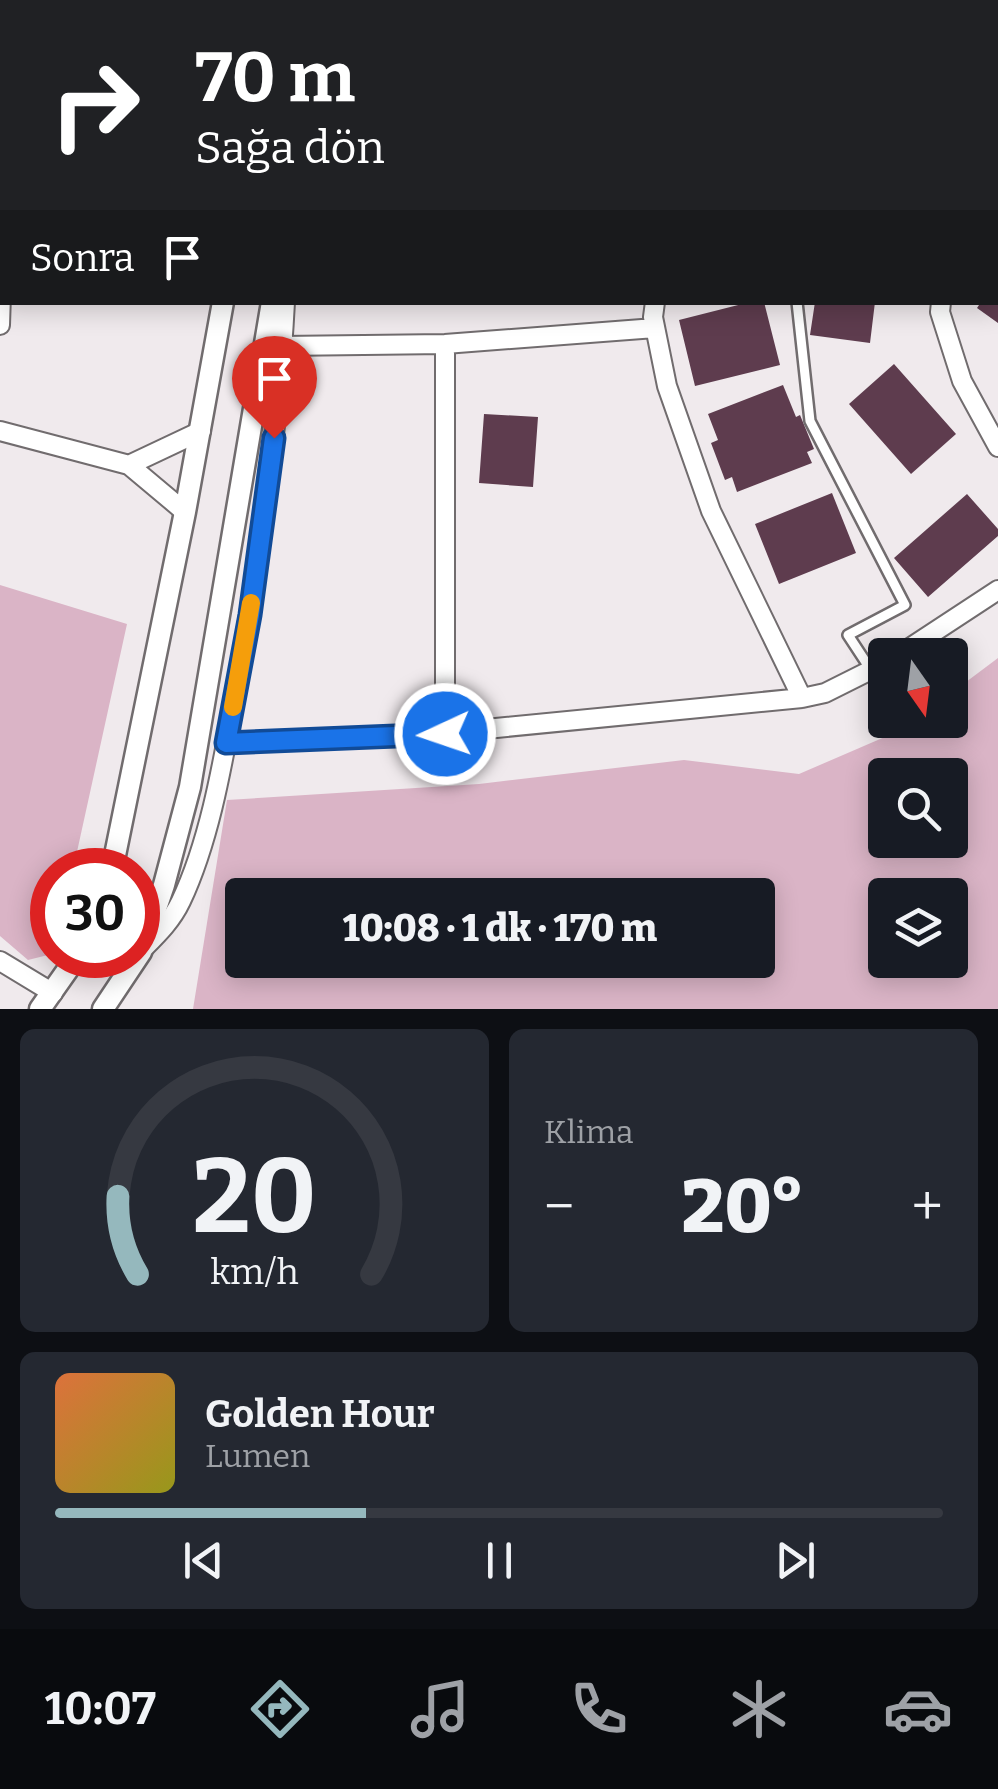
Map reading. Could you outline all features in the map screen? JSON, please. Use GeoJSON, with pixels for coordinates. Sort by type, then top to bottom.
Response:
{"type":"FeatureCollection","features":[{"type":"Feature","properties":{"kind":"street"},"geometry":{"type":"LineString","coordinates":[[116,848],[201,431],[222,305]]}},
{"type":"Feature","properties":{"kind":"street"},"geometry":{"type":"LineString","coordinates":[[160,895],[190,788],[271,305]]}},
{"type":"Feature","properties":{"kind":"street"},"geometry":{"type":"LineString","coordinates":[[160,931],[172,919],[199,855],[226,743],[250,615],[285,305]]}},
{"type":"Feature","properties":{"kind":"street"},"geometry":{"type":"LineString","coordinates":[[655,305],[655,328],[666,386],[712,511],[802,698]]}},
{"type":"Feature","properties":{"kind":"street"},"geometry":{"type":"LineString","coordinates":[[941,305],[962,381],[998,446]]}},
{"type":"Feature","properties":{"kind":"street"},"geometry":{"type":"LineString","coordinates":[[282,346],[444,344],[655,328]]}},
{"type":"Feature","properties":{"kind":"street"},"geometry":{"type":"LineString","coordinates":[[444,344],[445,734]]}},
{"type":"Feature","properties":{"kind":"street"},"geometry":{"type":"LineString","coordinates":[[0,431],[130,465],[185,512]]}},
{"type":"Feature","properties":{"kind":"street"},"geometry":{"type":"LineString","coordinates":[[130,465],[201,431]]}},
{"type":"Feature","properties":{"kind":"street"},"geometry":{"type":"LineString","coordinates":[[925,638],[998,590]]}},
{"type":"Feature","properties":{"kind":"street"},"geometry":{"type":"LineString","coordinates":[[226,743],[445,734],[802,698],[826,693],[868,672]]}},
{"type":"Feature","properties":{"kind":"street"},"geometry":{"type":"LineString","coordinates":[[0,961],[46,1001],[62,978]]}},
{"type":"Feature","properties":{"kind":"street"},"geometry":{"type":"LineString","coordinates":[[104,1009],[124,978]]}},
{"type":"Feature","properties":{"kind":"lane"},"geometry":{"type":"LineString","coordinates":[[797,305],[810,421],[905,605],[848,635],[868,656]]}},
{"type":"Feature","properties":{"kind":"shaded area"},"geometry":{"type":"Polygon","coordinates":[[[0,585],[127,624],[78,848],[30,848],[30,960],[0,936],[0,585]]]}},
{"type":"Feature","properties":{"kind":"shaded area"},"geometry":{"type":"Polygon","coordinates":[[[998,658],[998,1009],[193,1009],[227,800],[479,784],[684,760],[799,774],[882,738],[968,738],[968,680],[998,658]]]}},
{"type":"Feature","properties":{"kind":"building"},"geometry":{"type":"Polygon","coordinates":[[[738,305],[765,305],[780,365],[695,386],[679,320],[738,305]]]}},
{"type":"Feature","properties":{"kind":"building"},"geometry":{"type":"Polygon","coordinates":[[[815,305],[875,305],[870,343],[810,335],[815,305]]]}},
{"type":"Feature","properties":{"kind":"building"},"geometry":{"type":"Polygon","coordinates":[[[998,305],[998,323],[977,308],[998,305]]]}},
{"type":"Feature","properties":{"kind":"building"},"geometry":{"type":"Polygon","coordinates":[[[894,364],[956,434],[911,474],[849,404],[894,364]]]}},
{"type":"Feature","properties":{"kind":"building"},"geometry":{"type":"Polygon","coordinates":[[[783,385],[814,449],[807,452],[812,463],[737,492],[732,477],[725,480],[711,443],[718,440],[708,414],[783,385]]]}},
{"type":"Feature","properties":{"kind":"building"},"geometry":{"type":"Polygon","coordinates":[[[484,414],[538,417],[533,487],[479,483],[484,414]]]}},
{"type":"Feature","properties":{"kind":"building"},"geometry":{"type":"Polygon","coordinates":[[[832,493],[856,553],[779,584],[755,524],[832,493]]]}},
{"type":"Feature","properties":{"kind":"building"},"geometry":{"type":"Polygon","coordinates":[[[967,494],[998,529],[998,536],[928,597],[894,558],[967,494]]]}},
{"type":"Feature","properties":{"kind":"slow traffic"},"geometry":{"type":"LineString","coordinates":[[233,707],[251,603]]}},
{"type":"Feature","properties":{"kind":"route"},"geometry":{"type":"LineString","coordinates":[[274,438],[250,615],[226,743],[445,734]]}}]}
